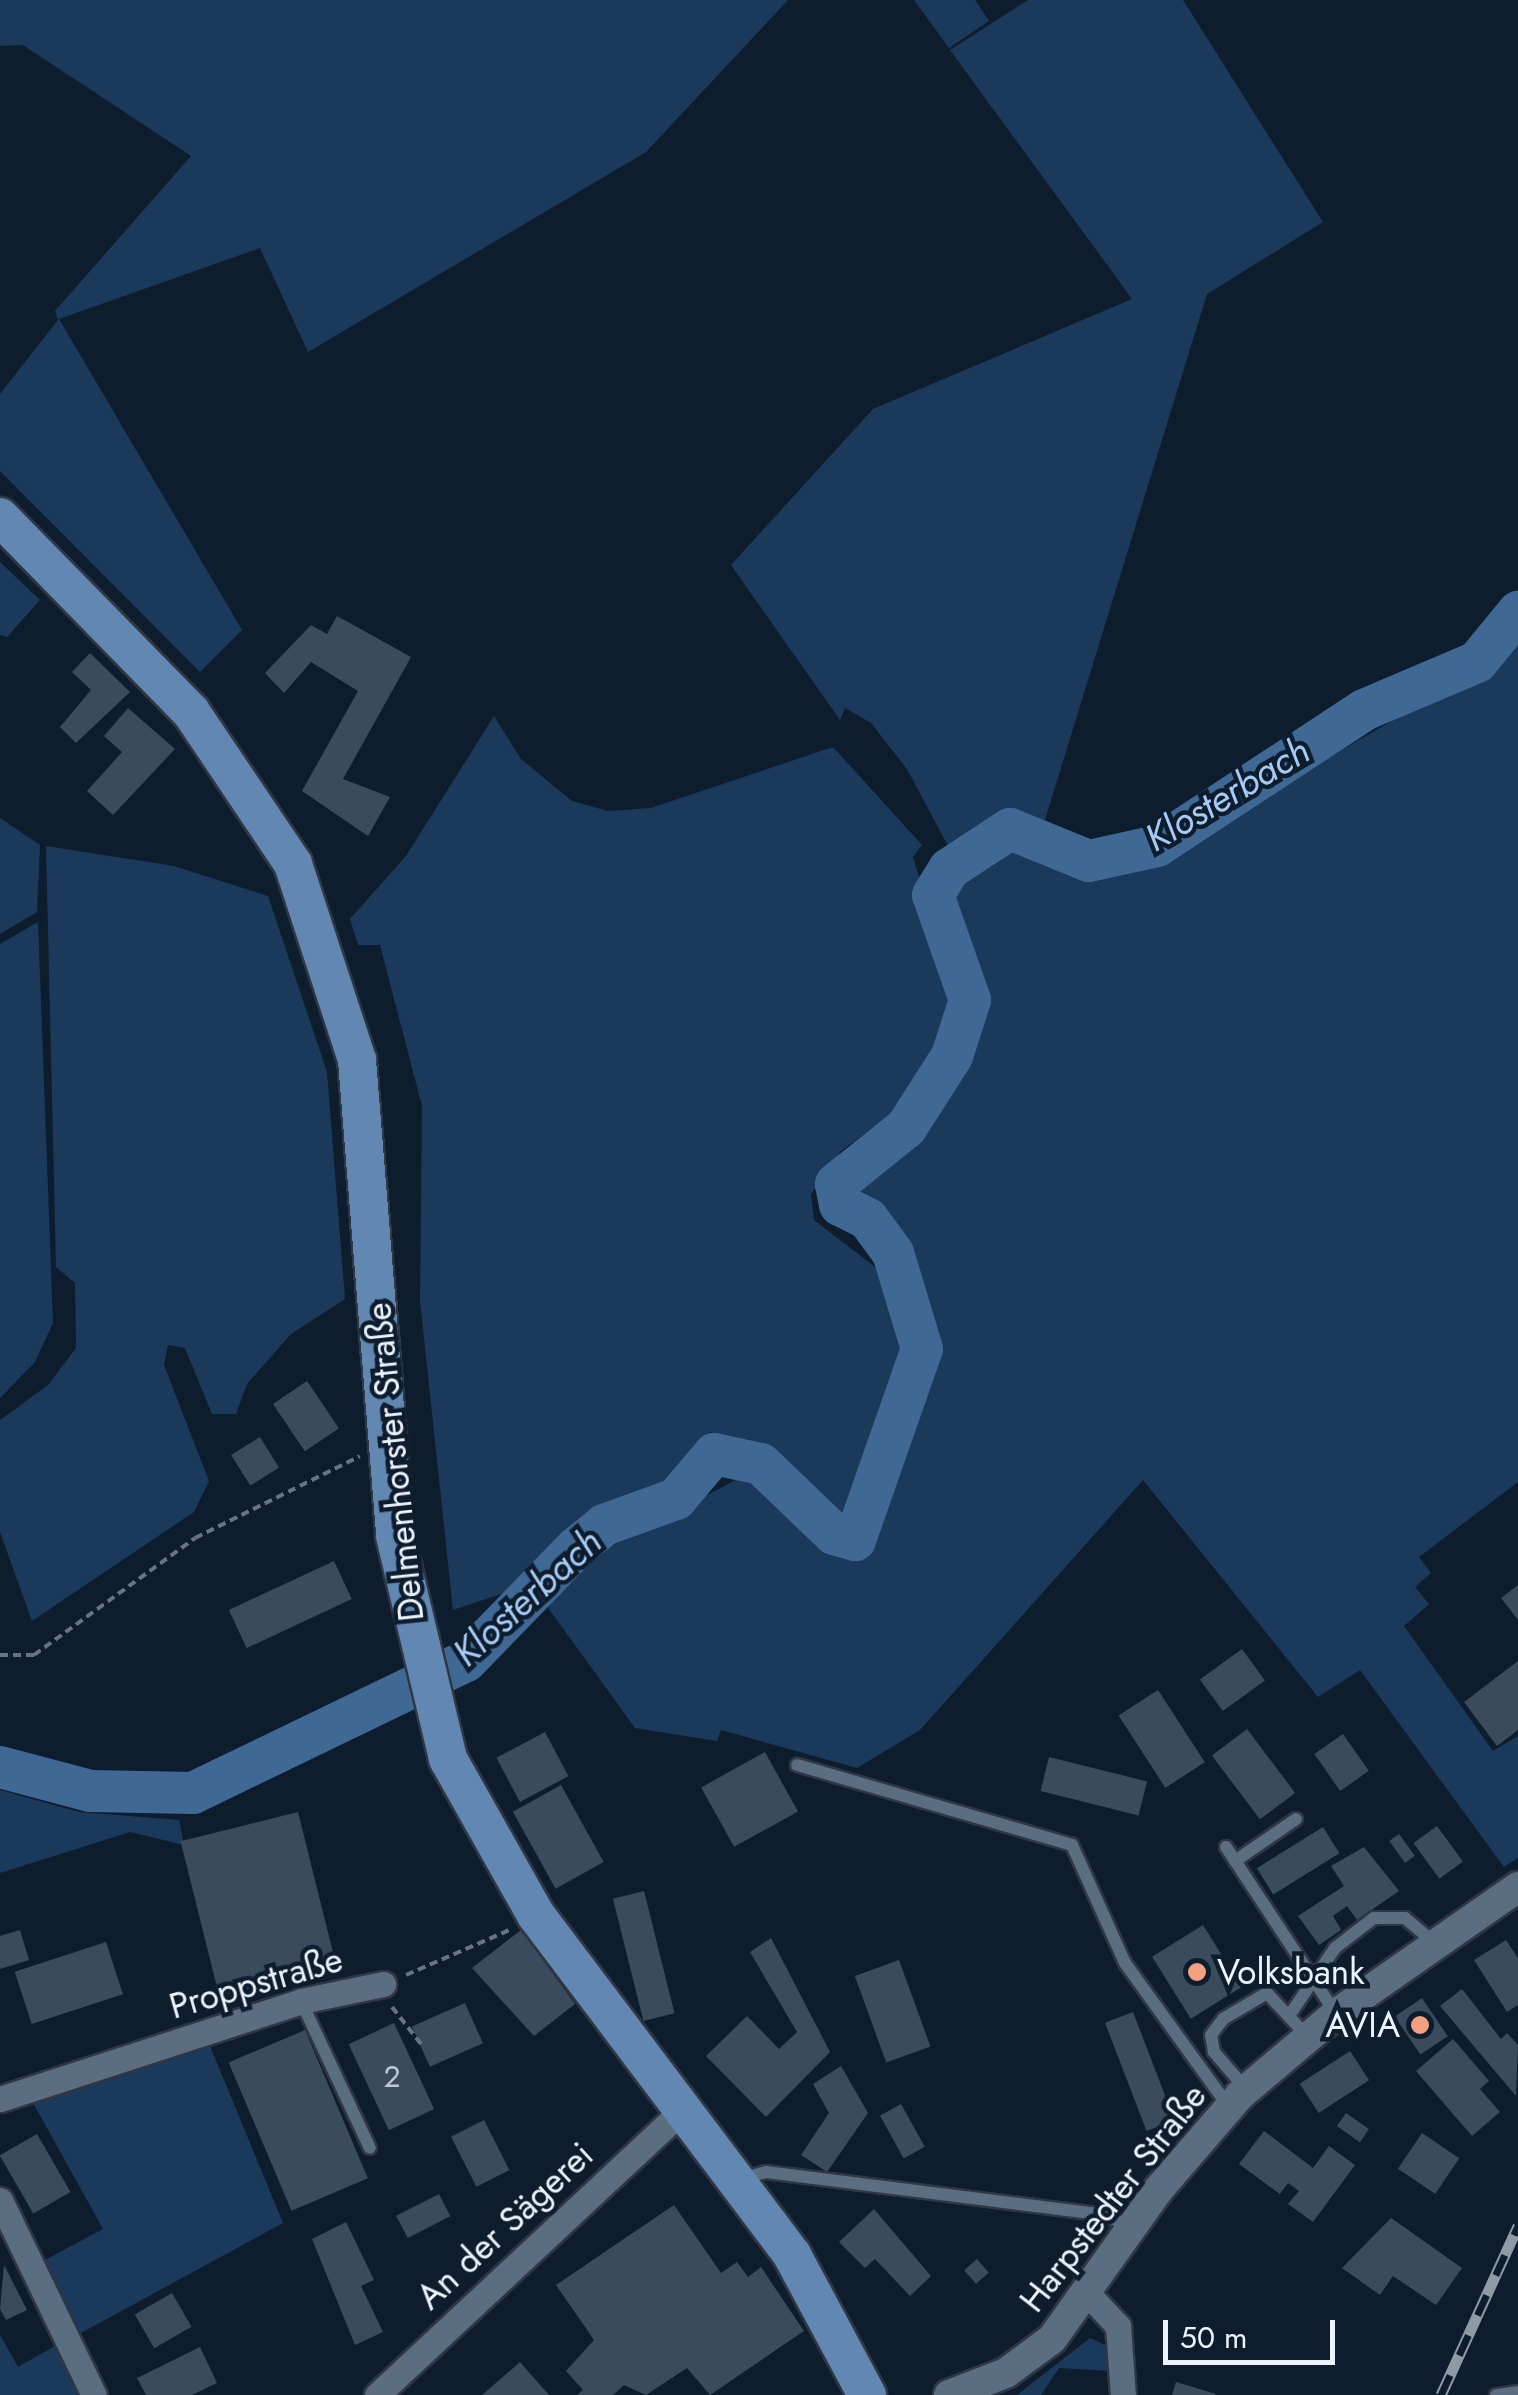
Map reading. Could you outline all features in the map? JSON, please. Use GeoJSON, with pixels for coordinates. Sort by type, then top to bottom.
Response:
{"type":"FeatureCollection","features":[{"type":"Feature","properties":{"kind":"main road","name":"Delmenhorster Straße"},"geometry":{"type":"LineString","coordinates":[[0,517],[191,712],[251,793],[306,894],[344,1009],[366,1120],[370,1444],[428,1701],[498,1857],[738,2180],[815,2291],[868,2395]]}},
{"type":"Feature","properties":{"kind":"street","name":"Harpstedter Straße"},"geometry":{"type":"LineString","coordinates":[[949,2395],[1038,2352],[1131,2226],[1299,2026],[1336,2014],[1518,1886]]}},
{"type":"Feature","properties":{"kind":"street","name":"Proppstraße"},"geometry":{"type":"LineString","coordinates":[[0,2099],[301,2001],[382,1984]]}},
{"type":"Feature","properties":{"kind":"street","name":"An der Sägerei"},"geometry":{"type":"LineString","coordinates":[[376,2395],[683,2110]]}},
{"type":"Feature","properties":{"kind":"street"},"geometry":{"type":"LineString","coordinates":[[0,2200],[94,2395]]}},
{"type":"Feature","properties":{"kind":"street"},"geometry":{"type":"LineString","coordinates":[[1086,2292],[1118,2326],[1123,2395]]}},
{"type":"Feature","properties":{"kind":"lane"},"geometry":{"type":"LineString","coordinates":[[797,1764],[1072,1845],[1125,1963],[1238,2098]]}},
{"type":"Feature","properties":{"kind":"lane"},"geometry":{"type":"LineString","coordinates":[[1235,1861],[1296,1818]]}},
{"type":"Feature","properties":{"kind":"lane"},"geometry":{"type":"LineString","coordinates":[[1226,1847],[1336,2014]]}},
{"type":"Feature","properties":{"kind":"lane"},"geometry":{"type":"LineString","coordinates":[[1238,2098],[1211,2035],[1267,1993],[1299,2026],[1335,1948],[1374,1918],[1406,1918],[1435,1943]]}},
{"type":"Feature","properties":{"kind":"lane"},"geometry":{"type":"LineString","coordinates":[[301,2001],[370,2148]]}},
{"type":"Feature","properties":{"kind":"lane"},"geometry":{"type":"LineString","coordinates":[[738,2180],[766,2172],[1100,2214],[1131,2226]]}},
{"type":"Feature","properties":{"kind":"lane"},"geometry":{"type":"LineString","coordinates":[[1496,2395],[1518,2392]]}},
{"type":"Feature","properties":{"kind":"path"},"geometry":{"type":"LineString","coordinates":[[365,1472],[370,1444]]}},
{"type":"Feature","properties":{"kind":"path"},"geometry":{"type":"LineString","coordinates":[[0,1655],[34,1655],[195,1538],[370,1444]]}},
{"type":"Feature","properties":{"kind":"path","name":"Proppstraße"},"geometry":{"type":"LineString","coordinates":[[382,1984],[526,1922]]}},
{"type":"Feature","properties":{"kind":"path"},"geometry":{"type":"LineString","coordinates":[[382,1984],[421,2044]]}},
{"type":"Feature","properties":{"kind":"shaded area"},"geometry":{"type":"Polygon","coordinates":[[[0,0],[788,0],[646,152],[308,352],[260,248],[59,319],[242,630],[200,672],[0,471],[0,394],[58,320],[55,311],[191,156],[23,45],[0,46],[0,0]]]}},
{"type":"Feature","properties":{"kind":"shaded area"},"geometry":{"type":"Polygon","coordinates":[[[914,0],[975,0],[989,21],[949,48],[914,0]]]}},
{"type":"Feature","properties":{"kind":"shaded area"},"geometry":{"type":"Polygon","coordinates":[[[1028,0],[1183,0],[1323,222],[1207,294],[1044,823],[995,819],[948,846],[907,769],[871,723],[845,708],[840,720],[731,565],[873,409],[1132,299],[950,50],[1028,0]]]}},
{"type":"Feature","properties":{"kind":"shaded area"},"geometry":{"type":"Polygon","coordinates":[[[0,562],[40,600],[7,637],[0,635],[0,562]]]}},
{"type":"Feature","properties":{"kind":"shaded area"},"geometry":{"type":"Polygon","coordinates":[[[1518,622],[1518,1482],[1419,1557],[1431,1573],[1415,1587],[1429,1604],[1404,1626],[1493,1751],[1518,1736],[1518,1858],[1504,1867],[1360,1670],[1318,1697],[1143,1480],[920,1730],[857,1768],[721,1730],[717,1741],[635,1728],[541,1598],[565,1571],[743,1476],[817,1540],[848,1553],[869,1539],[931,1368],[897,1233],[856,1207],[855,1188],[907,1142],[976,1007],[942,909],[950,880],[1008,839],[1090,869],[1157,856],[1479,671],[1518,622]]]}},
{"type":"Feature","properties":{"kind":"shaded area"},"geometry":{"type":"Polygon","coordinates":[[[494,716],[521,759],[572,801],[608,811],[651,808],[833,747],[922,845],[913,857],[952,986],[937,1046],[906,1104],[841,1151],[811,1194],[814,1220],[875,1267],[902,1346],[855,1517],[842,1518],[791,1464],[710,1432],[662,1485],[593,1510],[513,1590],[453,1610],[420,1301],[422,1106],[380,945],[358,945],[350,919],[406,856],[494,716]]]}},
{"type":"Feature","properties":{"kind":"shaded area"},"geometry":{"type":"Polygon","coordinates":[[[0,818],[40,845],[37,912],[0,934],[0,818]]]}},
{"type":"Feature","properties":{"kind":"shaded area"},"geometry":{"type":"Polygon","coordinates":[[[46,846],[174,866],[268,896],[327,1072],[345,1299],[291,1334],[247,1384],[236,1414],[212,1414],[185,1348],[168,1345],[164,1365],[209,1481],[194,1512],[32,1621],[0,1532],[0,1420],[48,1385],[76,1348],[75,1283],[56,1267],[46,846]]]}},
{"type":"Feature","properties":{"kind":"shaded area"},"geometry":{"type":"Polygon","coordinates":[[[38,922],[53,1323],[35,1362],[0,1398],[0,944],[38,922]]]}},
{"type":"Feature","properties":{"kind":"shaded area"},"geometry":{"type":"Polygon","coordinates":[[[0,1790],[79,1812],[179,1820],[184,1845],[130,1832],[0,1873],[0,1790]]]}},
{"type":"Feature","properties":{"kind":"shaded area"},"geometry":{"type":"Polygon","coordinates":[[[210,2046],[283,2223],[81,2333],[45,2260],[103,2229],[32,2101],[210,2046]]]}},
{"type":"Feature","properties":{"kind":"shaded area"},"geometry":{"type":"Polygon","coordinates":[[[0,2335],[18,2367],[55,2346],[83,2395],[0,2395],[0,2335]]]}},
{"type":"Feature","properties":{"kind":"shaded area"},"geometry":{"type":"Polygon","coordinates":[[[1090,2338],[1105,2345],[1112,2371],[1059,2368],[1041,2395],[1017,2395],[1090,2338]]]}},
{"type":"Feature","properties":{"kind":"building"},"geometry":{"type":"Polygon","coordinates":[[[337,616],[411,657],[343,779],[390,797],[368,836],[302,791],[358,691],[311,662],[284,693],[265,673],[311,625],[327,634],[337,616]]]}},
{"type":"Feature","properties":{"kind":"building"},"geometry":{"type":"Polygon","coordinates":[[[90,653],[130,692],[76,743],[60,727],[91,690],[72,672],[90,653]]]}},
{"type":"Feature","properties":{"kind":"building"},"geometry":{"type":"Polygon","coordinates":[[[128,708],[175,749],[113,815],[87,791],[122,752],[104,736],[128,708]]]}},
{"type":"Feature","properties":{"kind":"building"},"geometry":{"type":"Polygon","coordinates":[[[307,1381],[339,1428],[305,1451],[273,1404],[307,1381]]]}},
{"type":"Feature","properties":{"kind":"building"},"geometry":{"type":"Polygon","coordinates":[[[260,1437],[279,1468],[250,1486],[231,1455],[260,1437]]]}},
{"type":"Feature","properties":{"kind":"building"},"geometry":{"type":"Polygon","coordinates":[[[334,1561],[352,1599],[247,1648],[229,1610],[334,1561]]]}},
{"type":"Feature","properties":{"kind":"building"},"geometry":{"type":"Polygon","coordinates":[[[1518,1585],[1518,1620],[1501,1598],[1518,1585]]]}},
{"type":"Feature","properties":{"kind":"building"},"geometry":{"type":"Polygon","coordinates":[[[1242,1649],[1265,1681],[1223,1711],[1200,1680],[1242,1649]]]}},
{"type":"Feature","properties":{"kind":"building"},"geometry":{"type":"Polygon","coordinates":[[[1518,1661],[1518,1730],[1497,1746],[1464,1702],[1518,1661]]]}},
{"type":"Feature","properties":{"kind":"building"},"geometry":{"type":"Polygon","coordinates":[[[1158,1690],[1205,1762],[1165,1788],[1119,1716],[1158,1690]]]}},
{"type":"Feature","properties":{"kind":"building"},"geometry":{"type":"Polygon","coordinates":[[[1247,1729],[1295,1793],[1260,1819],[1212,1755],[1247,1729]]]}},
{"type":"Feature","properties":{"kind":"building"},"geometry":{"type":"Polygon","coordinates":[[[545,1732],[568,1776],[520,1802],[496,1758],[545,1732]]]}},
{"type":"Feature","properties":{"kind":"building"},"geometry":{"type":"Polygon","coordinates":[[[1343,1734],[1369,1771],[1340,1791],[1314,1754],[1343,1734]]]}},
{"type":"Feature","properties":{"kind":"building"},"geometry":{"type":"Polygon","coordinates":[[[765,1752],[798,1811],[734,1847],[701,1787],[765,1752]]]}},
{"type":"Feature","properties":{"kind":"building"},"geometry":{"type":"Polygon","coordinates":[[[1049,1757],[1147,1781],[1139,1815],[1041,1791],[1049,1757]]]}},
{"type":"Feature","properties":{"kind":"building"},"geometry":{"type":"Polygon","coordinates":[[[561,1785],[604,1862],[556,1889],[513,1812],[561,1785]]]}},
{"type":"Feature","properties":{"kind":"building"},"geometry":{"type":"Polygon","coordinates":[[[298,1812],[337,1967],[219,1997],[181,1841],[298,1812]]]}},
{"type":"Feature","properties":{"kind":"building"},"geometry":{"type":"Polygon","coordinates":[[[1437,1826],[1463,1862],[1439,1879],[1414,1843],[1437,1826]]]}},
{"type":"Feature","properties":{"kind":"building"},"geometry":{"type":"Polygon","coordinates":[[[1323,1827],[1339,1853],[1273,1895],[1257,1868],[1323,1827]]]}},
{"type":"Feature","properties":{"kind":"building"},"geometry":{"type":"Polygon","coordinates":[[[1399,1834],[1415,1856],[1405,1863],[1389,1841],[1399,1834]]]}},
{"type":"Feature","properties":{"kind":"building"},"geometry":{"type":"Polygon","coordinates":[[[1364,1847],[1399,1891],[1357,1920],[1347,1906],[1333,1916],[1341,1930],[1319,1945],[1298,1916],[1344,1886],[1331,1866],[1364,1847]]]}},
{"type":"Feature","properties":{"kind":"building"},"geometry":{"type":"Polygon","coordinates":[[[644,1891],[674,2013],[643,2021],[613,1899],[644,1891]]]}},
{"type":"Feature","properties":{"kind":"building","name":"Volksbank"},"geometry":{"type":"Polygon","coordinates":[[[1203,1925],[1242,1987],[1191,2019],[1152,1957],[1203,1925]]]}},
{"type":"Feature","properties":{"kind":"building"},"geometry":{"type":"Polygon","coordinates":[[[20,1930],[29,1960],[0,1969],[0,1936],[20,1930]]]}},
{"type":"Feature","properties":{"kind":"building"},"geometry":{"type":"Polygon","coordinates":[[[521,1930],[575,2004],[534,2036],[472,1968],[521,1930]]]}},
{"type":"Feature","properties":{"kind":"building"},"geometry":{"type":"Polygon","coordinates":[[[771,1938],[830,2052],[766,2117],[706,2056],[747,2016],[779,2049],[797,2032],[750,1952],[771,1938]]]}},
{"type":"Feature","properties":{"kind":"building"},"geometry":{"type":"Polygon","coordinates":[[[1506,1940],[1518,1958],[1518,2005],[1507,2012],[1474,1960],[1506,1940]]]}},
{"type":"Feature","properties":{"kind":"building"},"geometry":{"type":"Polygon","coordinates":[[[106,1942],[123,1994],[32,2024],[15,1972],[106,1942]]]}},
{"type":"Feature","properties":{"kind":"building"},"geometry":{"type":"Polygon","coordinates":[[[899,1960],[930,2046],[886,2063],[855,1976],[899,1960]]]}},
{"type":"Feature","properties":{"kind":"building"},"geometry":{"type":"Polygon","coordinates":[[[1462,1989],[1501,2039],[1507,2033],[1518,2045],[1516,2096],[1440,2006],[1462,1989]]]}},
{"type":"Feature","properties":{"kind":"building"},"geometry":{"type":"Polygon","coordinates":[[[1422,1998],[1448,2036],[1420,2055],[1395,2016],[1422,1998]]]}},
{"type":"Feature","properties":{"kind":"building"},"geometry":{"type":"Polygon","coordinates":[[[465,2003],[483,2043],[430,2067],[412,2027],[465,2003]]]}},
{"type":"Feature","properties":{"kind":"building"},"geometry":{"type":"Polygon","coordinates":[[[1133,2012],[1175,2120],[1147,2131],[1105,2023],[1133,2012]]]}},
{"type":"Feature","properties":{"kind":"building"},"geometry":{"type":"Polygon","coordinates":[[[394,2023],[434,2109],[389,2130],[349,2044],[394,2023]]]}},
{"type":"Feature","properties":{"kind":"building"},"geometry":{"type":"Polygon","coordinates":[[[305,2030],[368,2178],[292,2211],[229,2062],[305,2030]]]}},
{"type":"Feature","properties":{"kind":"building"},"geometry":{"type":"Polygon","coordinates":[[[1453,2039],[1489,2081],[1480,2089],[1500,2112],[1472,2136],[1416,2071],[1453,2039]]]}},
{"type":"Feature","properties":{"kind":"building"},"geometry":{"type":"Polygon","coordinates":[[[1350,2051],[1369,2080],[1319,2113],[1300,2084],[1350,2051]]]}},
{"type":"Feature","properties":{"kind":"building"},"geometry":{"type":"Polygon","coordinates":[[[841,2066],[868,2113],[827,2172],[801,2155],[829,2113],[813,2084],[841,2066]]]}},
{"type":"Feature","properties":{"kind":"building"},"geometry":{"type":"Polygon","coordinates":[[[901,2104],[925,2147],[904,2158],[880,2116],[901,2104]]]}},
{"type":"Feature","properties":{"kind":"building"},"geometry":{"type":"Polygon","coordinates":[[[1346,2113],[1369,2129],[1360,2142],[1337,2126],[1346,2113]]]}},
{"type":"Feature","properties":{"kind":"building"},"geometry":{"type":"Polygon","coordinates":[[[484,2120],[509,2170],[476,2187],[451,2137],[484,2120]]]}},
{"type":"Feature","properties":{"kind":"building"},"geometry":{"type":"Polygon","coordinates":[[[1264,2131],[1313,2168],[1329,2146],[1355,2165],[1313,2222],[1288,2204],[1299,2191],[1288,2183],[1280,2194],[1239,2164],[1264,2131]]]}},
{"type":"Feature","properties":{"kind":"building"},"geometry":{"type":"Polygon","coordinates":[[[1422,2133],[1459,2158],[1435,2194],[1398,2169],[1422,2133]]]}},
{"type":"Feature","properties":{"kind":"building"},"geometry":{"type":"Polygon","coordinates":[[[37,2134],[70,2192],[33,2214],[0,2155],[37,2134]]]}},
{"type":"Feature","properties":{"kind":"building"},"geometry":{"type":"Polygon","coordinates":[[[439,2194],[450,2216],[408,2238],[396,2216],[439,2194]]]}},
{"type":"Feature","properties":{"kind":"building"},"geometry":{"type":"Polygon","coordinates":[[[674,2205],[721,2273],[737,2262],[748,2277],[761,2267],[804,2331],[710,2395],[687,2368],[646,2395],[624,2385],[613,2395],[577,2395],[583,2390],[566,2371],[594,2340],[556,2285],[674,2205]]]}},
{"type":"Feature","properties":{"kind":"building"},"geometry":{"type":"Polygon","coordinates":[[[874,2209],[931,2276],[910,2296],[875,2259],[865,2268],[839,2242],[874,2209]]]}},
{"type":"Feature","properties":{"kind":"building"},"geometry":{"type":"Polygon","coordinates":[[[1391,2218],[1462,2268],[1436,2305],[1393,2276],[1380,2295],[1342,2268],[1391,2218]]]}},
{"type":"Feature","properties":{"kind":"building"},"geometry":{"type":"Polygon","coordinates":[[[346,2222],[374,2280],[361,2286],[383,2332],[355,2345],[312,2239],[346,2222]]]}},
{"type":"Feature","properties":{"kind":"building"},"geometry":{"type":"Polygon","coordinates":[[[977,2259],[989,2273],[976,2284],[964,2270],[977,2259]]]}},
{"type":"Feature","properties":{"kind":"building"},"geometry":{"type":"Polygon","coordinates":[[[4,2265],[27,2310],[6,2320],[0,2309],[4,2265]]]}},
{"type":"Feature","properties":{"kind":"building"},"geometry":{"type":"Polygon","coordinates":[[[172,2293],[192,2327],[154,2348],[135,2314],[172,2293]]]}},
{"type":"Feature","properties":{"kind":"building"},"geometry":{"type":"Polygon","coordinates":[[[200,2347],[217,2383],[192,2395],[146,2395],[137,2378],[200,2347]]]}},
{"type":"Feature","properties":{"kind":"building"},"geometry":{"type":"Polygon","coordinates":[[[520,2362],[549,2395],[482,2395],[520,2362]]]}},
{"type":"Feature","properties":{"kind":"building"},"geometry":{"type":"Polygon","coordinates":[[[1176,2382],[1216,2394],[1172,2395],[1176,2382]]]}},
{"type":"Feature","properties":{"kind":"waterway","name":"Klosterbach"},"geometry":{"type":"LineString","coordinates":[[0,1767],[90,1791],[193,1793],[466,1661],[576,1548],[604,1525],[676,1499],[714,1454],[761,1464],[834,1534],[855,1540],[922,1349],[893,1253],[868,1219],[840,1205],[836,1184],[906,1128],[952,1056],[970,1000],[933,895],[949,869],[1010,829],[1089,861],[1157,846],[1364,710],[1477,662],[1518,612]]}},
{"type":"Feature","properties":{"kind":"railway"},"geometry":{"type":"LineString","coordinates":[[1441,2395],[1518,2226]]}},
{"type":"Feature","properties":{"kind":"place","name":"Volksbank"},"geometry":{"type":"Point","coordinates":[1197,1972]}},
{"type":"Feature","properties":{"kind":"place","name":"AVIA"},"geometry":{"type":"Point","coordinates":[1420,2025]}}]}
